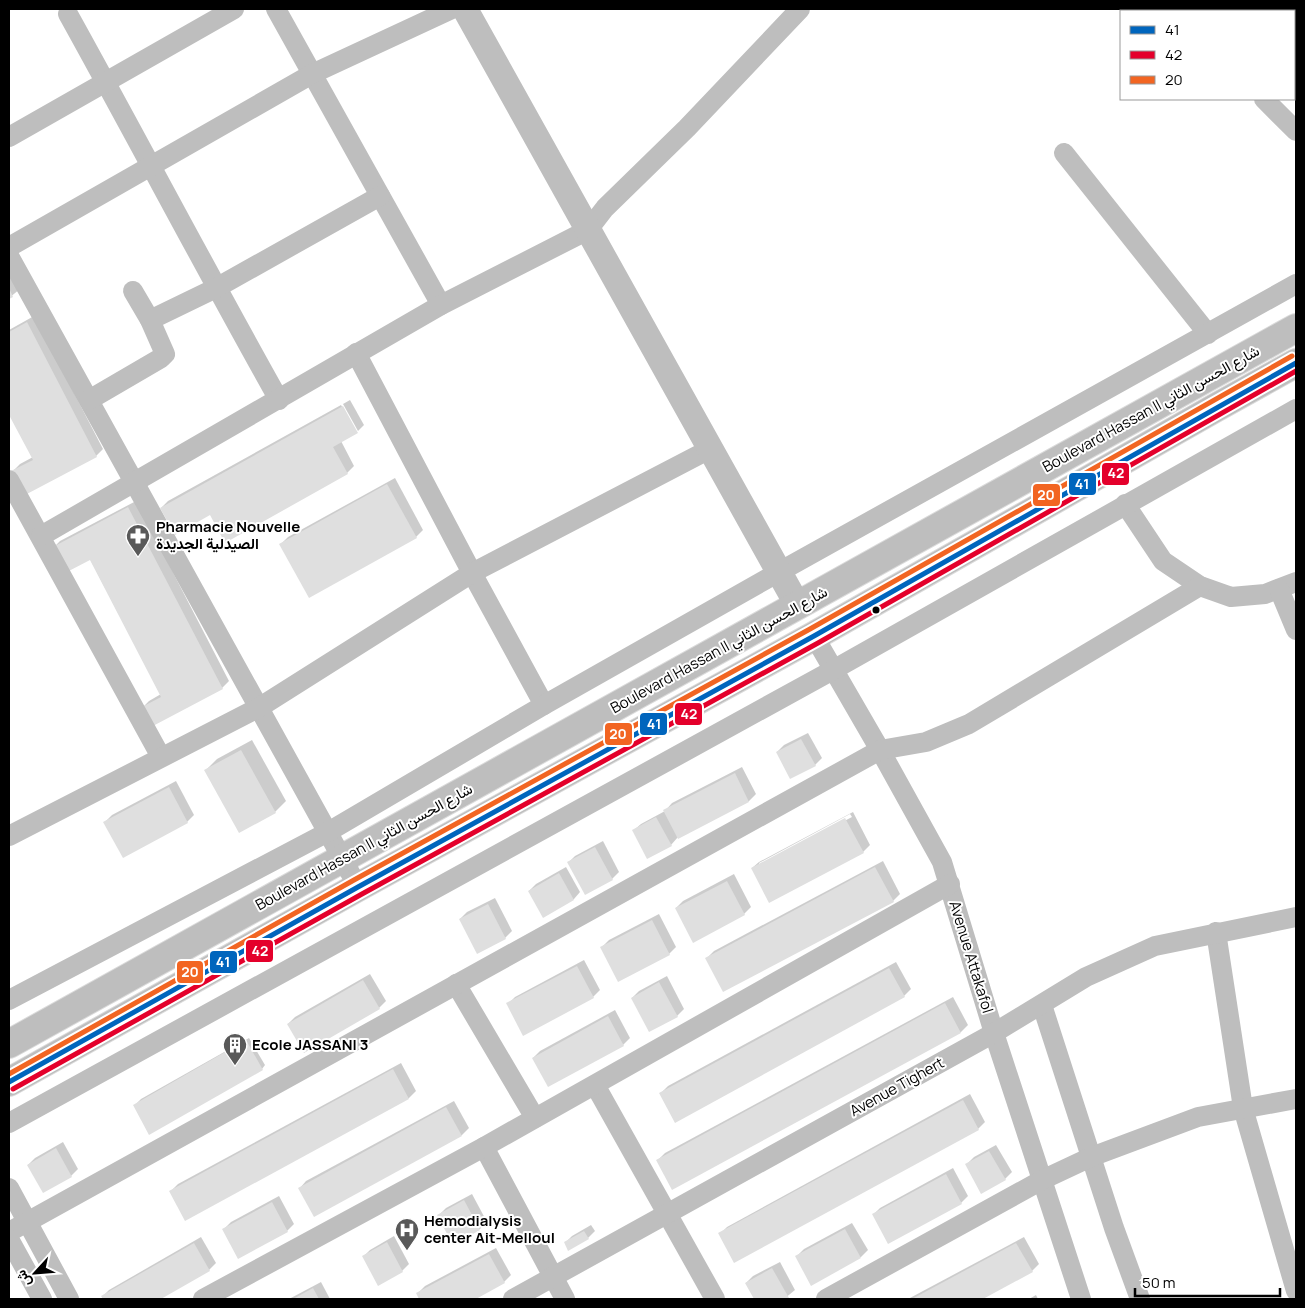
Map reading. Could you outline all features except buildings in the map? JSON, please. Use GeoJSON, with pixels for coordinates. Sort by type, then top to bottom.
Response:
{"type":"FeatureCollection","features":[{"type":"Feature","properties":{"kind":"main road","name":"Boulevard Hassan II شارع الحسن الثاني"},"geometry":{"type":"LineString","coordinates":[[9,1044],[1296,328]]}},
{"type":"Feature","properties":{"kind":"main road","name":"Boulevard Hassan II شارع الحسن الثاني"},"geometry":{"type":"LineString","coordinates":[[9,1082],[814,636],[1296,364]]}},
{"type":"Feature","properties":{"kind":"main road"},"geometry":{"type":"LineString","coordinates":[[798,606],[814,636]]}},
{"type":"Feature","properties":{"kind":"street"},"geometry":{"type":"LineString","coordinates":[[9,137],[234,9]]}},
{"type":"Feature","properties":{"kind":"street"},"geometry":{"type":"LineString","coordinates":[[276,9],[441,305]]}},
{"type":"Feature","properties":{"kind":"street"},"geometry":{"type":"LineString","coordinates":[[9,246],[312,74],[452,9]]}},
{"type":"Feature","properties":{"kind":"street"},"geometry":{"type":"LineString","coordinates":[[464,9],[798,606]]}},
{"type":"Feature","properties":{"kind":"street"},"geometry":{"type":"LineString","coordinates":[[41,536],[441,305],[588,230],[605,208],[687,128],[800,9]]}},
{"type":"Feature","properties":{"kind":"street"},"geometry":{"type":"LineString","coordinates":[[68,14],[152,165],[216,288],[279,400]]}},
{"type":"Feature","properties":{"kind":"street"},"geometry":{"type":"LineString","coordinates":[[1265,100],[1296,131]]}},
{"type":"Feature","properties":{"kind":"street"},"geometry":{"type":"LineString","coordinates":[[1064,154],[1208,334]]}},
{"type":"Feature","properties":{"kind":"street"},"geometry":{"type":"LineString","coordinates":[[150,320],[216,288],[380,196]]}},
{"type":"Feature","properties":{"kind":"street"},"geometry":{"type":"LineString","coordinates":[[9,256],[358,887]]}},
{"type":"Feature","properties":{"kind":"street"},"geometry":{"type":"LineString","coordinates":[[9,1000],[328,832],[544,705],[1296,284]]}},
{"type":"Feature","properties":{"kind":"street"},"geometry":{"type":"LineString","coordinates":[[89,400],[164,357],[164,350],[150,320],[133,291]]}},
{"type":"Feature","properties":{"kind":"street"},"geometry":{"type":"LineString","coordinates":[[356,353],[544,705]]}},
{"type":"Feature","properties":{"kind":"street"},"geometry":{"type":"LineString","coordinates":[[9,1123],[833,670],[1296,409]]}},
{"type":"Feature","properties":{"kind":"street"},"geometry":{"type":"LineString","coordinates":[[9,836],[260,708],[472,573],[710,449]]}},
{"type":"Feature","properties":{"kind":"street"},"geometry":{"type":"LineString","coordinates":[[9,480],[161,758]]}},
{"type":"Feature","properties":{"kind":"street"},"geometry":{"type":"LineString","coordinates":[[1125,504],[1163,561],[1200,586],[1231,597],[1264,594],[1288,586],[1296,630]]}},
{"type":"Feature","properties":{"kind":"street"},"geometry":{"type":"LineString","coordinates":[[9,1232],[880,750],[926,742],[969,724],[1200,586]]}},
{"type":"Feature","properties":{"kind":"street","name":"Avenue Attakafol"},"geometry":{"type":"LineString","coordinates":[[814,636],[942,862],[994,1033],[1081,1299]]}},
{"type":"Feature","properties":{"kind":"street"},"geometry":{"type":"LineString","coordinates":[[203,1299],[484,1147],[950,884]]}},
{"type":"Feature","properties":{"kind":"street","name":"Avenue Tighert"},"geometry":{"type":"LineString","coordinates":[[512,1299],[994,1033],[1086,977],[1154,946],[1296,917]]}},
{"type":"Feature","properties":{"kind":"street"},"geometry":{"type":"LineString","coordinates":[[1216,932],[1243,1108],[1296,1291]]}},
{"type":"Feature","properties":{"kind":"street"},"geometry":{"type":"LineString","coordinates":[[456,984],[535,1118]]}},
{"type":"Feature","properties":{"kind":"street"},"geometry":{"type":"LineString","coordinates":[[1042,1005],[1091,1157],[1140,1299]]}},
{"type":"Feature","properties":{"kind":"street"},"geometry":{"type":"LineString","coordinates":[[595,1085],[715,1299]]}},
{"type":"Feature","properties":{"kind":"street"},"geometry":{"type":"LineString","coordinates":[[826,1299],[1042,1180],[1091,1157],[1198,1118],[1296,1099]]}},
{"type":"Feature","properties":{"kind":"street"},"geometry":{"type":"LineString","coordinates":[[484,1147],[565,1299]]}},
{"type":"Feature","properties":{"kind":"street"},"geometry":{"type":"LineString","coordinates":[[9,1188],[68,1299]]}},
{"type":"Feature","properties":{"kind":"street"},"geometry":{"type":"LineString","coordinates":[[9,1239],[42,1299]]}},
{"type":"Feature","properties":{"kind":"transit line","name":"20"},"geometry":{"type":"LineString","coordinates":[[9,1074],[354,880],[810,629],[1292,356]]}},
{"type":"Feature","properties":{"kind":"transit line","name":"41"},"geometry":{"type":"LineString","coordinates":[[9,1082],[814,636],[1296,363]]}},
{"type":"Feature","properties":{"kind":"transit line","name":"42"},"geometry":{"type":"LineString","coordinates":[[13,1089],[818,643],[1296,371]]}},
{"type":"Feature","properties":{"kind":"place","name":"Pharmacie Nouvelle الصيدلية الجديدة"},"geometry":{"type":"Point","coordinates":[138,557]}},
{"type":"Feature","properties":{"kind":"place","name":"Ecole JASSANI 3"},"geometry":{"type":"Point","coordinates":[235,1066]}},
{"type":"Feature","properties":{"kind":"place","name":"Hemodialysis center Ait-Melloul"},"geometry":{"type":"Point","coordinates":[407,1251]}}]}
